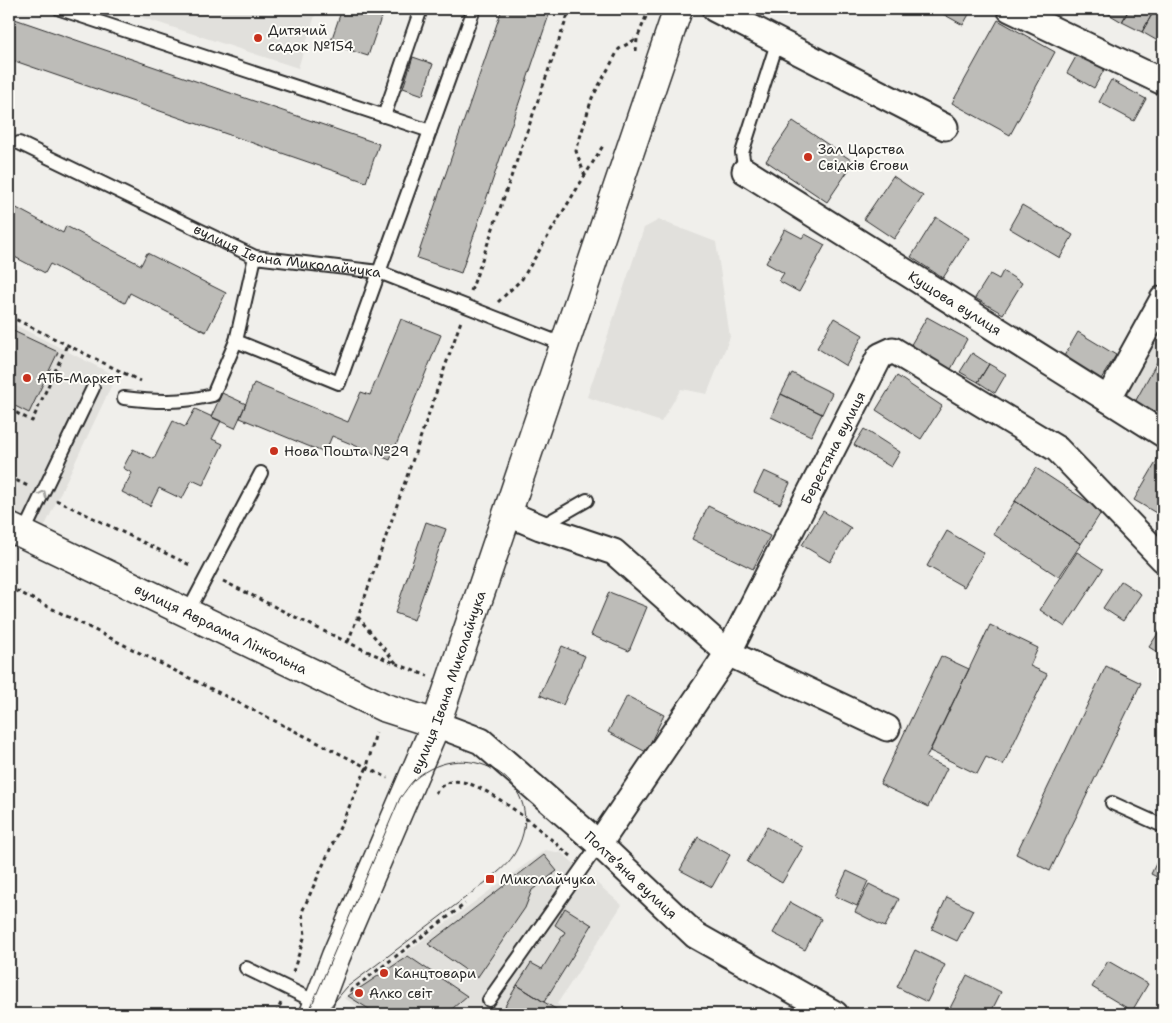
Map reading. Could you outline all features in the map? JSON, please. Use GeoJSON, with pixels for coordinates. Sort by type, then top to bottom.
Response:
{"type":"FeatureCollection","features":[{"type":"Feature","properties":{"kind":"main road","name":"вулиця Івана Миколайчука"},"geometry":{"type":"LineString","coordinates":[[325,1005],[336,956],[436,724],[678,9]]}},
{"type":"Feature","properties":{"kind":"main road","name":"вулиця Авраама Лінкольна"},"geometry":{"type":"LineString","coordinates":[[16,531],[383,707],[436,724]]}},
{"type":"Feature","properties":{"kind":"street"},"geometry":{"type":"LineString","coordinates":[[714,9],[778,40],[945,127]]}},
{"type":"Feature","properties":{"kind":"street"},"geometry":{"type":"LineString","coordinates":[[1010,9],[1163,82]]}},
{"type":"Feature","properties":{"kind":"street","name":"Кущова вулиця"},"geometry":{"type":"LineString","coordinates":[[745,171],[1163,434]]}},
{"type":"Feature","properties":{"kind":"street"},"geometry":{"type":"LineString","coordinates":[[1108,399],[1163,299]]}},
{"type":"Feature","properties":{"kind":"street","name":"Берестяна вулиця"},"geometry":{"type":"LineString","coordinates":[[599,844],[728,653],[880,356],[893,350],[1058,449],[1163,559]]}},
{"type":"Feature","properties":{"kind":"street"},"geometry":{"type":"LineString","coordinates":[[507,513],[540,527],[614,552],[728,653],[887,728]]}},
{"type":"Feature","properties":{"kind":"street","name":"Полтвʼяна вулиця"},"geometry":{"type":"LineString","coordinates":[[436,724],[481,741],[599,844],[696,935],[835,1014]]}},
{"type":"Feature","properties":{"kind":"lane"},"geometry":{"type":"LineString","coordinates":[[60,9],[430,131]]}},
{"type":"Feature","properties":{"kind":"lane"},"geometry":{"type":"LineString","coordinates":[[384,116],[421,9]]}},
{"type":"Feature","properties":{"kind":"lane"},"geometry":{"type":"LineString","coordinates":[[236,341],[339,383],[474,9]]}},
{"type":"Feature","properties":{"kind":"lane"},"geometry":{"type":"LineString","coordinates":[[745,171],[742,153],[778,40]]}},
{"type":"Feature","properties":{"kind":"lane","name":"вулиця Івана Миколайчука"},"geometry":{"type":"LineString","coordinates":[[18,143],[255,257],[379,272],[565,345]]}},
{"type":"Feature","properties":{"kind":"lane"},"geometry":{"type":"LineString","coordinates":[[124,398],[162,403],[195,400],[213,396],[236,341],[255,257]]}},
{"type":"Feature","properties":{"kind":"lane"},"geometry":{"type":"LineString","coordinates":[[16,531],[62,453],[93,388]]}},
{"type":"Feature","properties":{"kind":"lane"},"geometry":{"type":"LineString","coordinates":[[188,612],[261,473]]}},
{"type":"Feature","properties":{"kind":"lane"},"geometry":{"type":"LineString","coordinates":[[540,527],[587,500]]}},
{"type":"Feature","properties":{"kind":"lane"},"geometry":{"type":"LineString","coordinates":[[1112,803],[1163,826]]}},
{"type":"Feature","properties":{"kind":"lane"},"geometry":{"type":"LineString","coordinates":[[489,1000],[599,844]]}},
{"type":"Feature","properties":{"kind":"lane"},"geometry":{"type":"LineString","coordinates":[[246,968],[325,1005]]}},
{"type":"Feature","properties":{"kind":"path"},"geometry":{"type":"LineString","coordinates":[[348,642],[570,9]]}},
{"type":"Feature","properties":{"kind":"path"},"geometry":{"type":"LineString","coordinates":[[636,54],[637,39],[649,9]]}},
{"type":"Feature","properties":{"kind":"path"},"geometry":{"type":"LineString","coordinates":[[585,176],[576,151],[592,98],[620,49],[637,39]]}},
{"type":"Feature","properties":{"kind":"path"},"geometry":{"type":"LineString","coordinates":[[466,305],[498,302],[522,280],[605,141]]}},
{"type":"Feature","properties":{"kind":"path"},"geometry":{"type":"LineString","coordinates":[[9,316],[146,384]]}},
{"type":"Feature","properties":{"kind":"path"},"geometry":{"type":"LineString","coordinates":[[9,409],[32,421],[67,345]]}},
{"type":"Feature","properties":{"kind":"path"},"geometry":{"type":"LineString","coordinates":[[9,587],[367,767]]}},
{"type":"Feature","properties":{"kind":"path"},"geometry":{"type":"LineString","coordinates":[[358,618],[396,664]]}},
{"type":"Feature","properties":{"kind":"path"},"geometry":{"type":"LineString","coordinates":[[305,935],[302,912],[367,767],[376,732]]}},
{"type":"Feature","properties":{"kind":"path"},"geometry":{"type":"LineString","coordinates":[[430,798],[449,782],[463,782],[484,790],[505,803],[583,866]]}},
{"type":"Feature","properties":{"kind":"path"},"geometry":{"type":"LineString","coordinates":[[325,1005],[465,904]]}},
{"type":"Feature","properties":{"kind":"shaded area","name":"Дитячий садок №154"},"geometry":{"type":"Polygon","coordinates":[[[116,9],[317,9],[298,68],[116,9]]]}},
{"type":"Feature","properties":{"kind":"shaded area"},"geometry":{"type":"Polygon","coordinates":[[[659,220],[716,242],[730,337],[707,394],[681,389],[661,422],[587,397],[644,228],[659,220]]]}},
{"type":"Feature","properties":{"kind":"shaded area"},"geometry":{"type":"Polygon","coordinates":[[[9,322],[116,376],[42,532],[9,516],[9,322]]]}},
{"type":"Feature","properties":{"kind":"shaded area"},"geometry":{"type":"Polygon","coordinates":[[[1163,329],[1163,429],[1121,403],[1163,329]]]}},
{"type":"Feature","properties":{"kind":"shaded area"},"geometry":{"type":"Polygon","coordinates":[[[545,850],[562,853],[622,905],[557,1004],[574,1014],[369,1014],[344,998],[545,850]]]}},
{"type":"Feature","properties":{"kind":"building"},"geometry":{"type":"Polygon","coordinates":[[[342,9],[384,9],[368,56],[330,44],[342,9]]]}},
{"type":"Feature","properties":{"kind":"building"},"geometry":{"type":"Polygon","coordinates":[[[502,9],[551,9],[461,273],[417,258],[502,9]]]}},
{"type":"Feature","properties":{"kind":"building"},"geometry":{"type":"Polygon","coordinates":[[[934,9],[972,9],[963,25],[934,9]]]}},
{"type":"Feature","properties":{"kind":"building"},"geometry":{"type":"Polygon","coordinates":[[[1102,9],[1129,9],[1122,22],[1102,9]]]}},
{"type":"Feature","properties":{"kind":"building"},"geometry":{"type":"Polygon","coordinates":[[[1129,9],[1155,9],[1142,32],[1122,22],[1129,9]]]}},
{"type":"Feature","properties":{"kind":"building"},"geometry":{"type":"Polygon","coordinates":[[[1155,9],[1163,9],[1163,44],[1142,32],[1155,9]]]}},
{"type":"Feature","properties":{"kind":"building"},"geometry":{"type":"Polygon","coordinates":[[[9,17],[379,144],[366,182],[9,59],[9,17]]]}},
{"type":"Feature","properties":{"kind":"building"},"geometry":{"type":"Polygon","coordinates":[[[998,20],[1055,52],[1010,135],[952,103],[998,20]]]}},
{"type":"Feature","properties":{"kind":"building"},"geometry":{"type":"Polygon","coordinates":[[[1078,53],[1105,68],[1094,88],[1067,73],[1078,53]]]}},
{"type":"Feature","properties":{"kind":"building"},"geometry":{"type":"Polygon","coordinates":[[[413,57],[433,64],[423,95],[403,88],[413,57]]]}},
{"type":"Feature","properties":{"kind":"building"},"geometry":{"type":"Polygon","coordinates":[[[1111,80],[1146,99],[1134,121],[1099,102],[1111,80]]]}},
{"type":"Feature","properties":{"kind":"building"},"geometry":{"type":"Polygon","coordinates":[[[793,121],[854,162],[827,202],[766,161],[793,121]]]}},
{"type":"Feature","properties":{"kind":"building"},"geometry":{"type":"Polygon","coordinates":[[[893,176],[923,196],[894,239],[864,219],[893,176]]]}},
{"type":"Feature","properties":{"kind":"building"},"geometry":{"type":"Polygon","coordinates":[[[9,204],[63,233],[66,226],[141,265],[147,253],[226,293],[206,332],[130,293],[125,303],[50,264],[45,273],[9,254],[9,204]]]}},
{"type":"Feature","properties":{"kind":"building"},"geometry":{"type":"Polygon","coordinates":[[[1022,205],[1073,235],[1060,258],[1009,228],[1022,205]]]}},
{"type":"Feature","properties":{"kind":"building"},"geometry":{"type":"Polygon","coordinates":[[[936,217],[969,238],[943,278],[911,257],[936,217]]]}},
{"type":"Feature","properties":{"kind":"building"},"geometry":{"type":"Polygon","coordinates":[[[785,229],[802,238],[805,234],[825,245],[799,292],[779,281],[784,273],[766,263],[785,229]]]}},
{"type":"Feature","properties":{"kind":"building"},"geometry":{"type":"Polygon","coordinates":[[[1003,271],[1022,283],[1003,314],[975,298],[990,274],[999,279],[1003,271]]]}},
{"type":"Feature","properties":{"kind":"building"},"geometry":{"type":"Polygon","coordinates":[[[927,317],[967,339],[950,371],[909,348],[927,317]]]}},
{"type":"Feature","properties":{"kind":"building"},"geometry":{"type":"Polygon","coordinates":[[[834,318],[863,335],[846,366],[817,348],[834,318]]]}},
{"type":"Feature","properties":{"kind":"building"},"geometry":{"type":"Polygon","coordinates":[[[401,319],[441,335],[390,460],[332,436],[325,453],[240,418],[254,383],[348,422],[361,392],[370,395],[401,319]]]}},
{"type":"Feature","properties":{"kind":"building","name":"АТБ-Маркет"},"geometry":{"type":"Polygon","coordinates":[[[9,329],[58,352],[29,413],[9,403],[9,329]]]}},
{"type":"Feature","properties":{"kind":"building"},"geometry":{"type":"Polygon","coordinates":[[[1078,332],[1116,355],[1101,379],[1064,356],[1078,332]]]}},
{"type":"Feature","properties":{"kind":"building"},"geometry":{"type":"Polygon","coordinates":[[[1163,351],[1163,417],[1135,402],[1163,351]]]}},
{"type":"Feature","properties":{"kind":"building"},"geometry":{"type":"Polygon","coordinates":[[[972,353],[989,364],[978,382],[960,372],[972,353]]]}},
{"type":"Feature","properties":{"kind":"building"},"geometry":{"type":"Polygon","coordinates":[[[989,364],[1006,374],[995,393],[978,382],[989,364]]]}},
{"type":"Feature","properties":{"kind":"building"},"geometry":{"type":"Polygon","coordinates":[[[792,373],[832,393],[822,414],[781,394],[792,373]]]}},
{"type":"Feature","properties":{"kind":"building"},"geometry":{"type":"Polygon","coordinates":[[[897,376],[942,406],[921,439],[876,410],[897,376]]]}},
{"type":"Feature","properties":{"kind":"building"},"geometry":{"type":"Polygon","coordinates":[[[222,393],[246,404],[235,428],[211,417],[222,393]]]}},
{"type":"Feature","properties":{"kind":"building"},"geometry":{"type":"Polygon","coordinates":[[[781,394],[822,414],[811,436],[771,417],[781,394]]]}},
{"type":"Feature","properties":{"kind":"building"},"geometry":{"type":"Polygon","coordinates":[[[195,409],[221,421],[212,439],[223,444],[203,485],[192,480],[182,499],[159,488],[150,506],[122,492],[132,473],[123,468],[133,449],[154,459],[173,421],[185,427],[195,409]]]}},
{"type":"Feature","properties":{"kind":"building"},"geometry":{"type":"Polygon","coordinates":[[[864,429],[900,452],[891,467],[854,445],[864,429]]]}},
{"type":"Feature","properties":{"kind":"building"},"geometry":{"type":"Polygon","coordinates":[[[1158,459],[1163,463],[1163,517],[1134,500],[1158,459]]]}},
{"type":"Feature","properties":{"kind":"building"},"geometry":{"type":"Polygon","coordinates":[[[1036,468],[1102,511],[1081,544],[1015,501],[1036,468]]]}},
{"type":"Feature","properties":{"kind":"building"},"geometry":{"type":"Polygon","coordinates":[[[764,471],[790,483],[780,504],[754,492],[764,471]]]}},
{"type":"Feature","properties":{"kind":"building"},"geometry":{"type":"Polygon","coordinates":[[[1015,501],[1081,544],[1059,577],[993,534],[1015,501]]]}},
{"type":"Feature","properties":{"kind":"building"},"geometry":{"type":"Polygon","coordinates":[[[708,506],[770,536],[753,569],[692,539],[708,506]]]}},
{"type":"Feature","properties":{"kind":"building"},"geometry":{"type":"Polygon","coordinates":[[[823,511],[851,528],[830,562],[802,545],[823,511]]]}},
{"type":"Feature","properties":{"kind":"building"},"geometry":{"type":"Polygon","coordinates":[[[426,522],[446,529],[414,620],[395,613],[426,522]]]}},
{"type":"Feature","properties":{"kind":"building"},"geometry":{"type":"Polygon","coordinates":[[[947,531],[984,553],[964,587],[927,566],[947,531]]]}},
{"type":"Feature","properties":{"kind":"building"},"geometry":{"type":"Polygon","coordinates":[[[1077,552],[1103,569],[1065,627],[1040,610],[1077,552]]]}},
{"type":"Feature","properties":{"kind":"building"},"geometry":{"type":"Polygon","coordinates":[[[1121,581],[1141,594],[1123,621],[1103,608],[1121,581]]]}},
{"type":"Feature","properties":{"kind":"building"},"geometry":{"type":"Polygon","coordinates":[[[609,592],[647,607],[629,651],[591,635],[609,592]]]}},
{"type":"Feature","properties":{"kind":"building"},"geometry":{"type":"Polygon","coordinates":[[[990,625],[1038,648],[1030,666],[1047,674],[1003,765],[986,757],[977,774],[930,751],[990,625]]]}},
{"type":"Feature","properties":{"kind":"building"},"geometry":{"type":"Polygon","coordinates":[[[1163,626],[1163,656],[1149,647],[1163,626]]]}},
{"type":"Feature","properties":{"kind":"building"},"geometry":{"type":"Polygon","coordinates":[[[562,646],[585,656],[563,705],[540,695],[562,646]]]}},
{"type":"Feature","properties":{"kind":"building"},"geometry":{"type":"Polygon","coordinates":[[[941,656],[969,669],[926,758],[947,768],[928,807],[880,784],[941,656]]]}},
{"type":"Feature","properties":{"kind":"building"},"geometry":{"type":"Polygon","coordinates":[[[1106,666],[1141,683],[1050,871],[1016,854],[1106,666]]]}},
{"type":"Feature","properties":{"kind":"building"},"geometry":{"type":"Polygon","coordinates":[[[627,696],[664,715],[646,752],[608,732],[627,696]]]}},
{"type":"Feature","properties":{"kind":"building"},"geometry":{"type":"Polygon","coordinates":[[[767,827],[803,847],[782,883],[747,862],[767,827]]]}},
{"type":"Feature","properties":{"kind":"building"},"geometry":{"type":"Polygon","coordinates":[[[698,837],[730,855],[712,887],[680,870],[698,837]]]}},
{"type":"Feature","properties":{"kind":"building"},"geometry":{"type":"Polygon","coordinates":[[[1163,849],[1163,880],[1151,874],[1163,849]]]}},
{"type":"Feature","properties":{"kind":"building"},"geometry":{"type":"Polygon","coordinates":[[[544,855],[557,871],[532,890],[525,908],[477,978],[428,944],[544,855]]]}},
{"type":"Feature","properties":{"kind":"building"},"geometry":{"type":"Polygon","coordinates":[[[847,871],[868,881],[857,906],[835,896],[847,871]]]}},
{"type":"Feature","properties":{"kind":"building"},"geometry":{"type":"Polygon","coordinates":[[[869,884],[899,899],[885,927],[855,912],[869,884]]]}},
{"type":"Feature","properties":{"kind":"building"},"geometry":{"type":"Polygon","coordinates":[[[947,897],[973,910],[957,941],[932,929],[947,897]]]}},
{"type":"Feature","properties":{"kind":"building"},"geometry":{"type":"Polygon","coordinates":[[[790,902],[821,919],[805,950],[773,933],[790,902]]]}},
{"type":"Feature","properties":{"kind":"building"},"geometry":{"type":"Polygon","coordinates":[[[565,908],[592,925],[544,1002],[517,985],[531,963],[542,969],[565,932],[555,925],[565,908]]]}},
{"type":"Feature","properties":{"kind":"building"},"geometry":{"type":"Polygon","coordinates":[[[915,950],[945,965],[927,1002],[897,987],[915,950]]]}},
{"type":"Feature","properties":{"kind":"building"},"geometry":{"type":"Polygon","coordinates":[[[408,956],[467,996],[446,1014],[377,1014],[348,996],[408,956]]]}},
{"type":"Feature","properties":{"kind":"building"},"geometry":{"type":"Polygon","coordinates":[[[1108,961],[1148,984],[1132,1011],[1092,987],[1108,961]]]}},
{"type":"Feature","properties":{"kind":"building"},"geometry":{"type":"Polygon","coordinates":[[[967,975],[1001,992],[990,1014],[953,1014],[948,1012],[967,975]]]}},
{"type":"Feature","properties":{"kind":"building"},"geometry":{"type":"Polygon","coordinates":[[[517,985],[564,1014],[518,1014],[505,1006],[517,985]]]}},
{"type":"Feature","properties":{"kind":"tram line"},"geometry":{"type":"LineString","coordinates":[[308,1014],[400,798],[410,784],[436,766],[458,761],[480,764],[499,773],[514,787],[523,806],[524,827],[516,851],[511,859],[490,879],[347,987],[324,1014]]}},
{"type":"Feature","properties":{"kind":"place","name":"Дитячий садок №154"},"geometry":{"type":"Point","coordinates":[258,38]}},
{"type":"Feature","properties":{"kind":"place","name":"Зал Царства Свідків Єгови"},"geometry":{"type":"Point","coordinates":[808,157]}},
{"type":"Feature","properties":{"kind":"place","name":"АТБ-Маркет"},"geometry":{"type":"Point","coordinates":[27,378]}},
{"type":"Feature","properties":{"kind":"place","name":"Нова Пошта №29"},"geometry":{"type":"Point","coordinates":[274,451]}},
{"type":"Feature","properties":{"kind":"place","name":"Миколайчука"},"geometry":{"type":"Point","coordinates":[490,879]}},
{"type":"Feature","properties":{"kind":"place","name":"Канцтовари"},"geometry":{"type":"Point","coordinates":[384,973]}},
{"type":"Feature","properties":{"kind":"place","name":"Алко світ"},"geometry":{"type":"Point","coordinates":[359,993]}}]}
